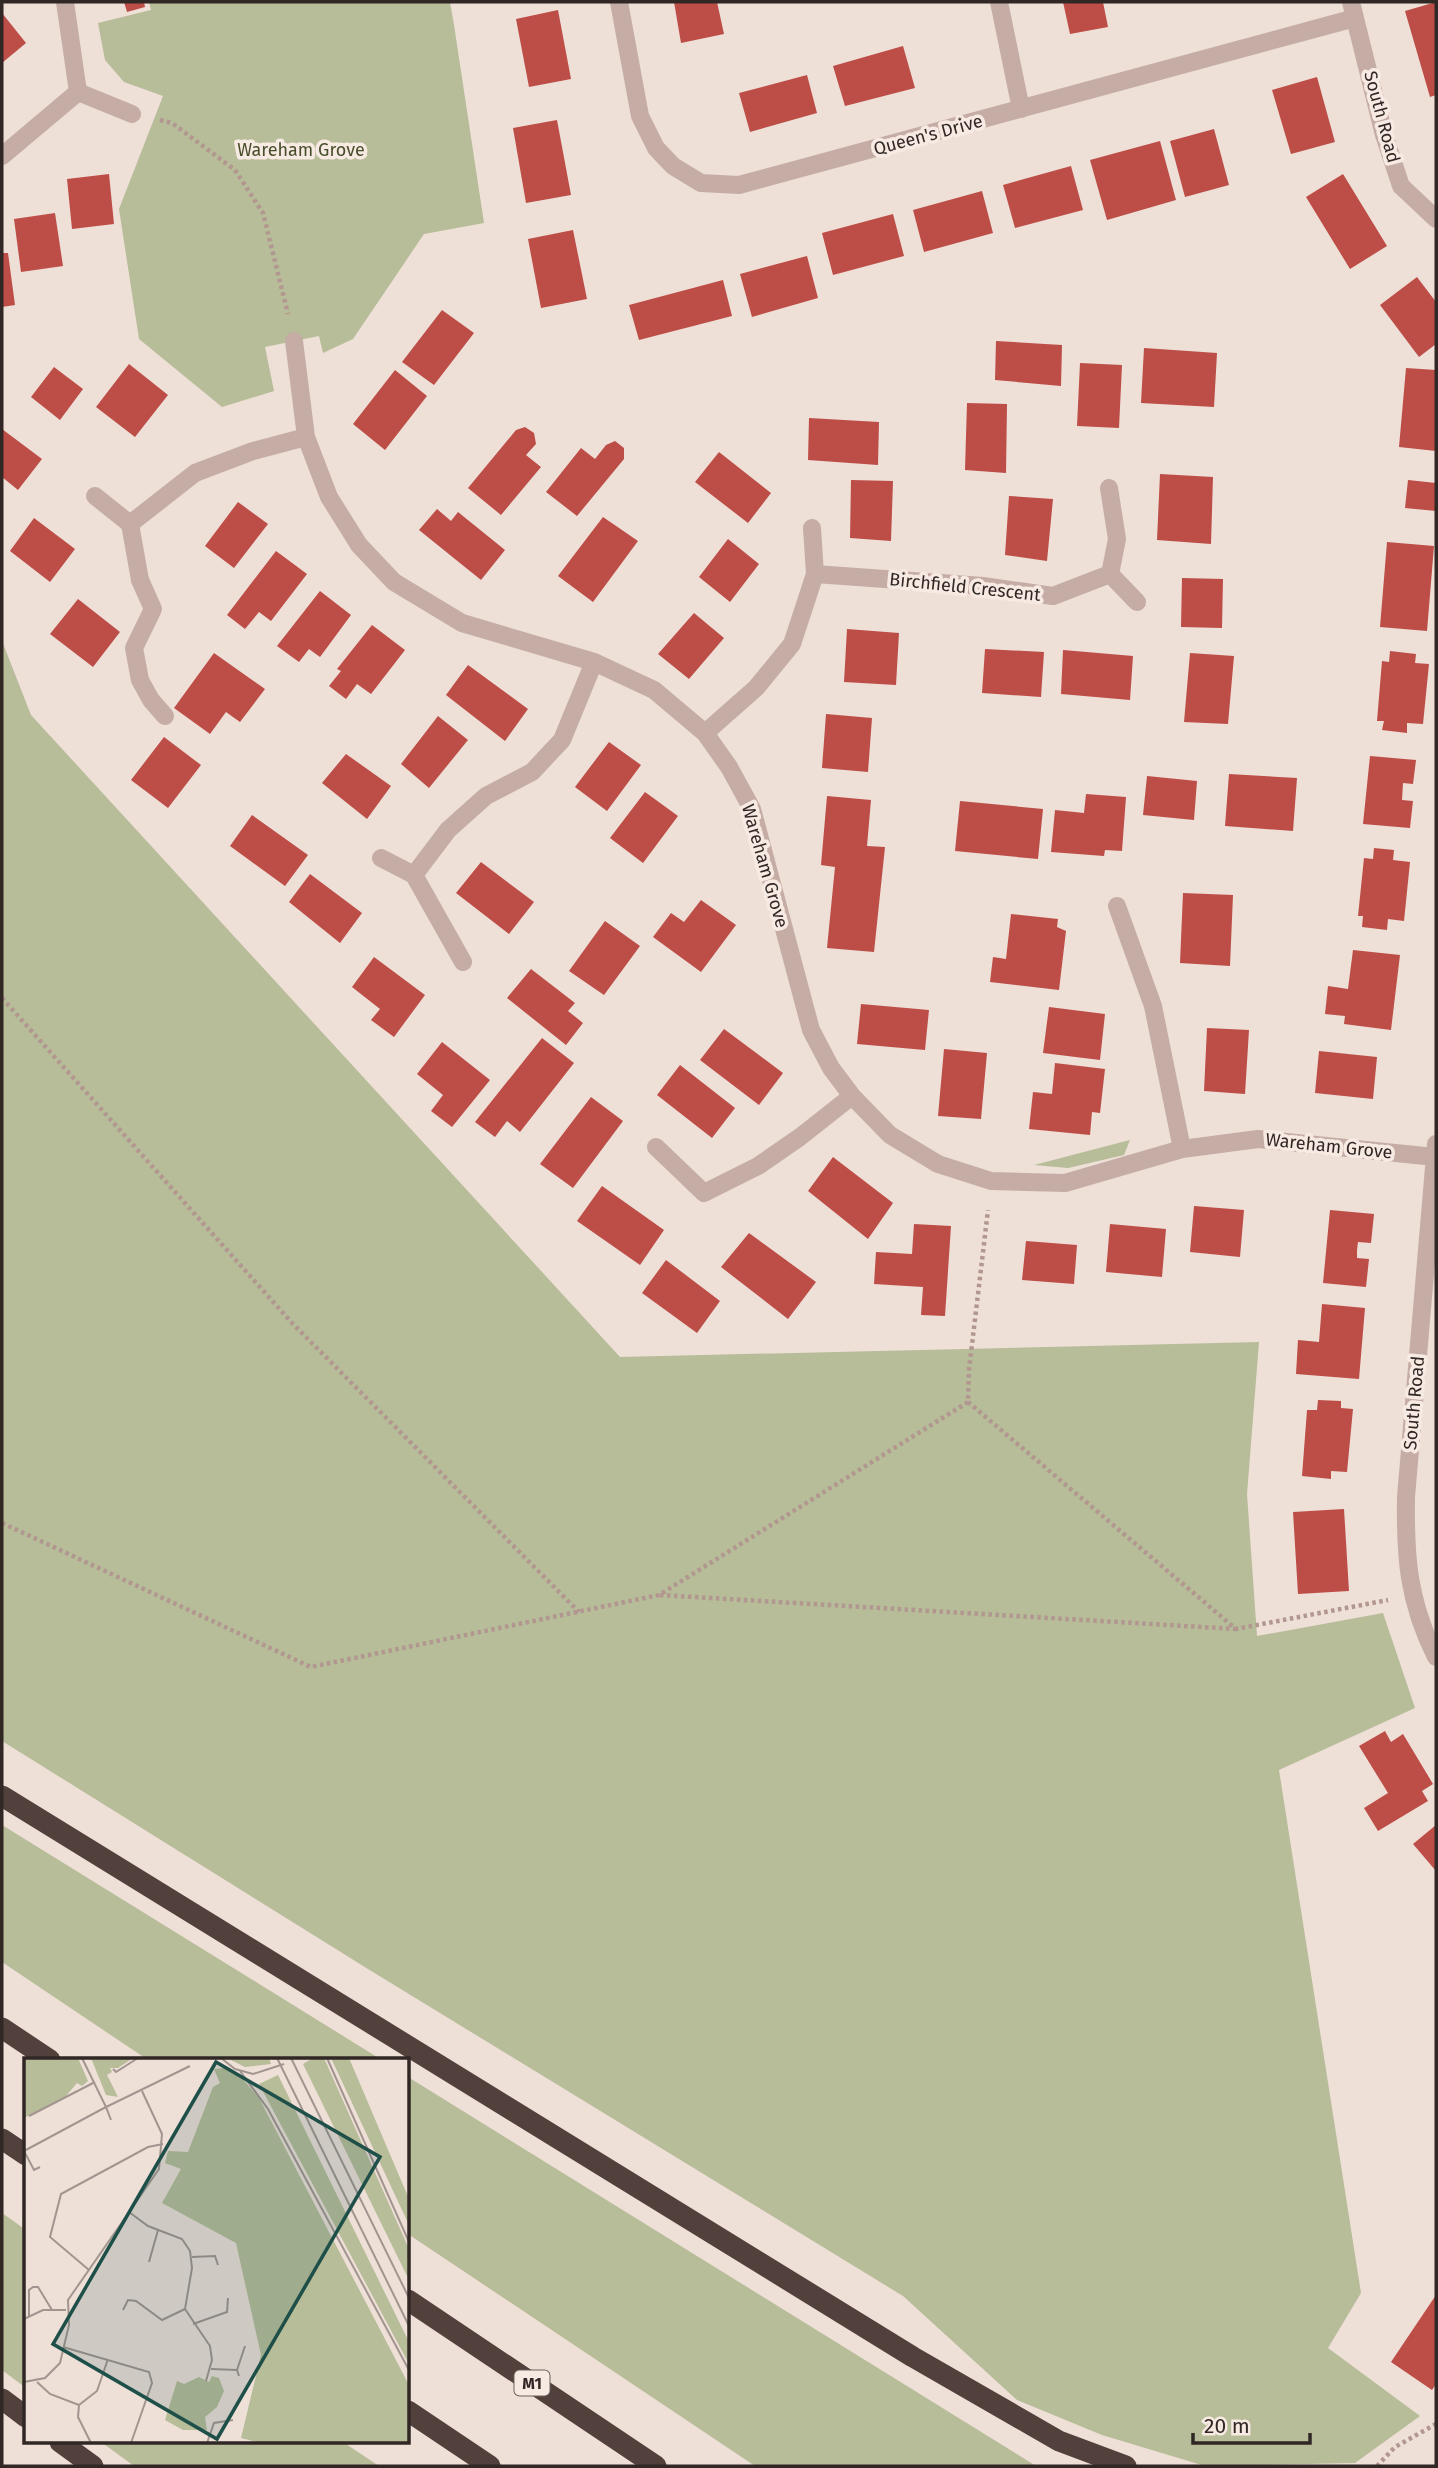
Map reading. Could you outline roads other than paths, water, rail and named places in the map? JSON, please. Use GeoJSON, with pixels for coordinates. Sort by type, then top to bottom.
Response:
{"type":"FeatureCollection","features":[{"type":"Feature","properties":{"kind":"highway"},"geometry":{"type":"LineString","coordinates":[[2,1796],[913,2357],[1059,2441],[1126,2466]]}},
{"type":"Feature","properties":{"kind":"highway"},"geometry":{"type":"LineString","coordinates":[[2,2028],[47,2058]]}},
{"type":"Feature","properties":{"kind":"highway"},"geometry":{"type":"LineString","coordinates":[[2,2139],[24,2154]]}},
{"type":"Feature","properties":{"kind":"highway","name":"M1"},"geometry":{"type":"LineString","coordinates":[[410,2301],[656,2466]]}},
{"type":"Feature","properties":{"kind":"highway"},"geometry":{"type":"LineString","coordinates":[[2,2399],[24,2416]]}},
{"type":"Feature","properties":{"kind":"highway"},"geometry":{"type":"LineString","coordinates":[[410,2412],[490,2466]]}},
{"type":"Feature","properties":{"kind":"highway"},"geometry":{"type":"LineString","coordinates":[[63,2444],[93,2466]]}},
{"type":"Feature","properties":{"kind":"street"},"geometry":{"type":"LineString","coordinates":[[65,2],[78,92]]}},
{"type":"Feature","properties":{"kind":"street","name":"Queen's Drive"},"geometry":{"type":"LineString","coordinates":[[619,2],[640,116],[656,148],[673,166],[701,183],[739,185],[1021,109],[1353,10]]}},
{"type":"Feature","properties":{"kind":"street"},"geometry":{"type":"LineString","coordinates":[[999,2],[1021,109]]}},
{"type":"Feature","properties":{"kind":"street","name":"South Road"},"geometry":{"type":"LineString","coordinates":[[1353,10],[1384,135],[1401,186],[1436,219]]}},
{"type":"Feature","properties":{"kind":"street"},"geometry":{"type":"LineString","coordinates":[[78,92],[132,114]]}},
{"type":"Feature","properties":{"kind":"street"},"geometry":{"type":"LineString","coordinates":[[2,156],[78,92]]}},
{"type":"Feature","properties":{"kind":"street","name":"Wareham Grove"},"geometry":{"type":"LineString","coordinates":[[293,341],[306,438],[329,497],[359,545],[394,582],[462,624],[594,662],[654,690],[705,733],[729,767],[752,809],[811,1030],[831,1068],[852,1096],[890,1135],[937,1164],[992,1181],[1065,1183],[1182,1149],[1258,1139],[1436,1150]]}},
{"type":"Feature","properties":{"kind":"street"},"geometry":{"type":"LineString","coordinates":[[130,524],[195,473],[253,451],[306,438]]}},
{"type":"Feature","properties":{"kind":"street"},"geometry":{"type":"LineString","coordinates":[[1109,488],[1117,539],[1111,574],[1137,602]]}},
{"type":"Feature","properties":{"kind":"street"},"geometry":{"type":"LineString","coordinates":[[94,496],[130,524],[140,580],[153,609],[134,648],[140,680],[151,700],[165,716]]}},
{"type":"Feature","properties":{"kind":"street"},"geometry":{"type":"LineString","coordinates":[[705,733],[756,688],[792,644],[816,574],[812,528]]}},
{"type":"Feature","properties":{"kind":"street","name":"Birchfield Crescent"},"geometry":{"type":"LineString","coordinates":[[816,574],[983,586],[1053,596],[1111,574]]}},
{"type":"Feature","properties":{"kind":"street"},"geometry":{"type":"LineString","coordinates":[[414,875],[448,830],[486,796],[532,772],[562,740],[594,662]]}},
{"type":"Feature","properties":{"kind":"street"},"geometry":{"type":"LineString","coordinates":[[381,858],[414,875],[463,962]]}},
{"type":"Feature","properties":{"kind":"street"},"geometry":{"type":"LineString","coordinates":[[1117,906],[1153,1006],[1182,1149]]}},
{"type":"Feature","properties":{"kind":"street"},"geometry":{"type":"LineString","coordinates":[[656,1147],[704,1193],[758,1166],[852,1096]]}},
{"type":"Feature","properties":{"kind":"street","name":"South Road"},"geometry":{"type":"LineString","coordinates":[[1436,1150],[1406,1497],[1405,1551],[1413,1596],[1436,1657]]}}]}
